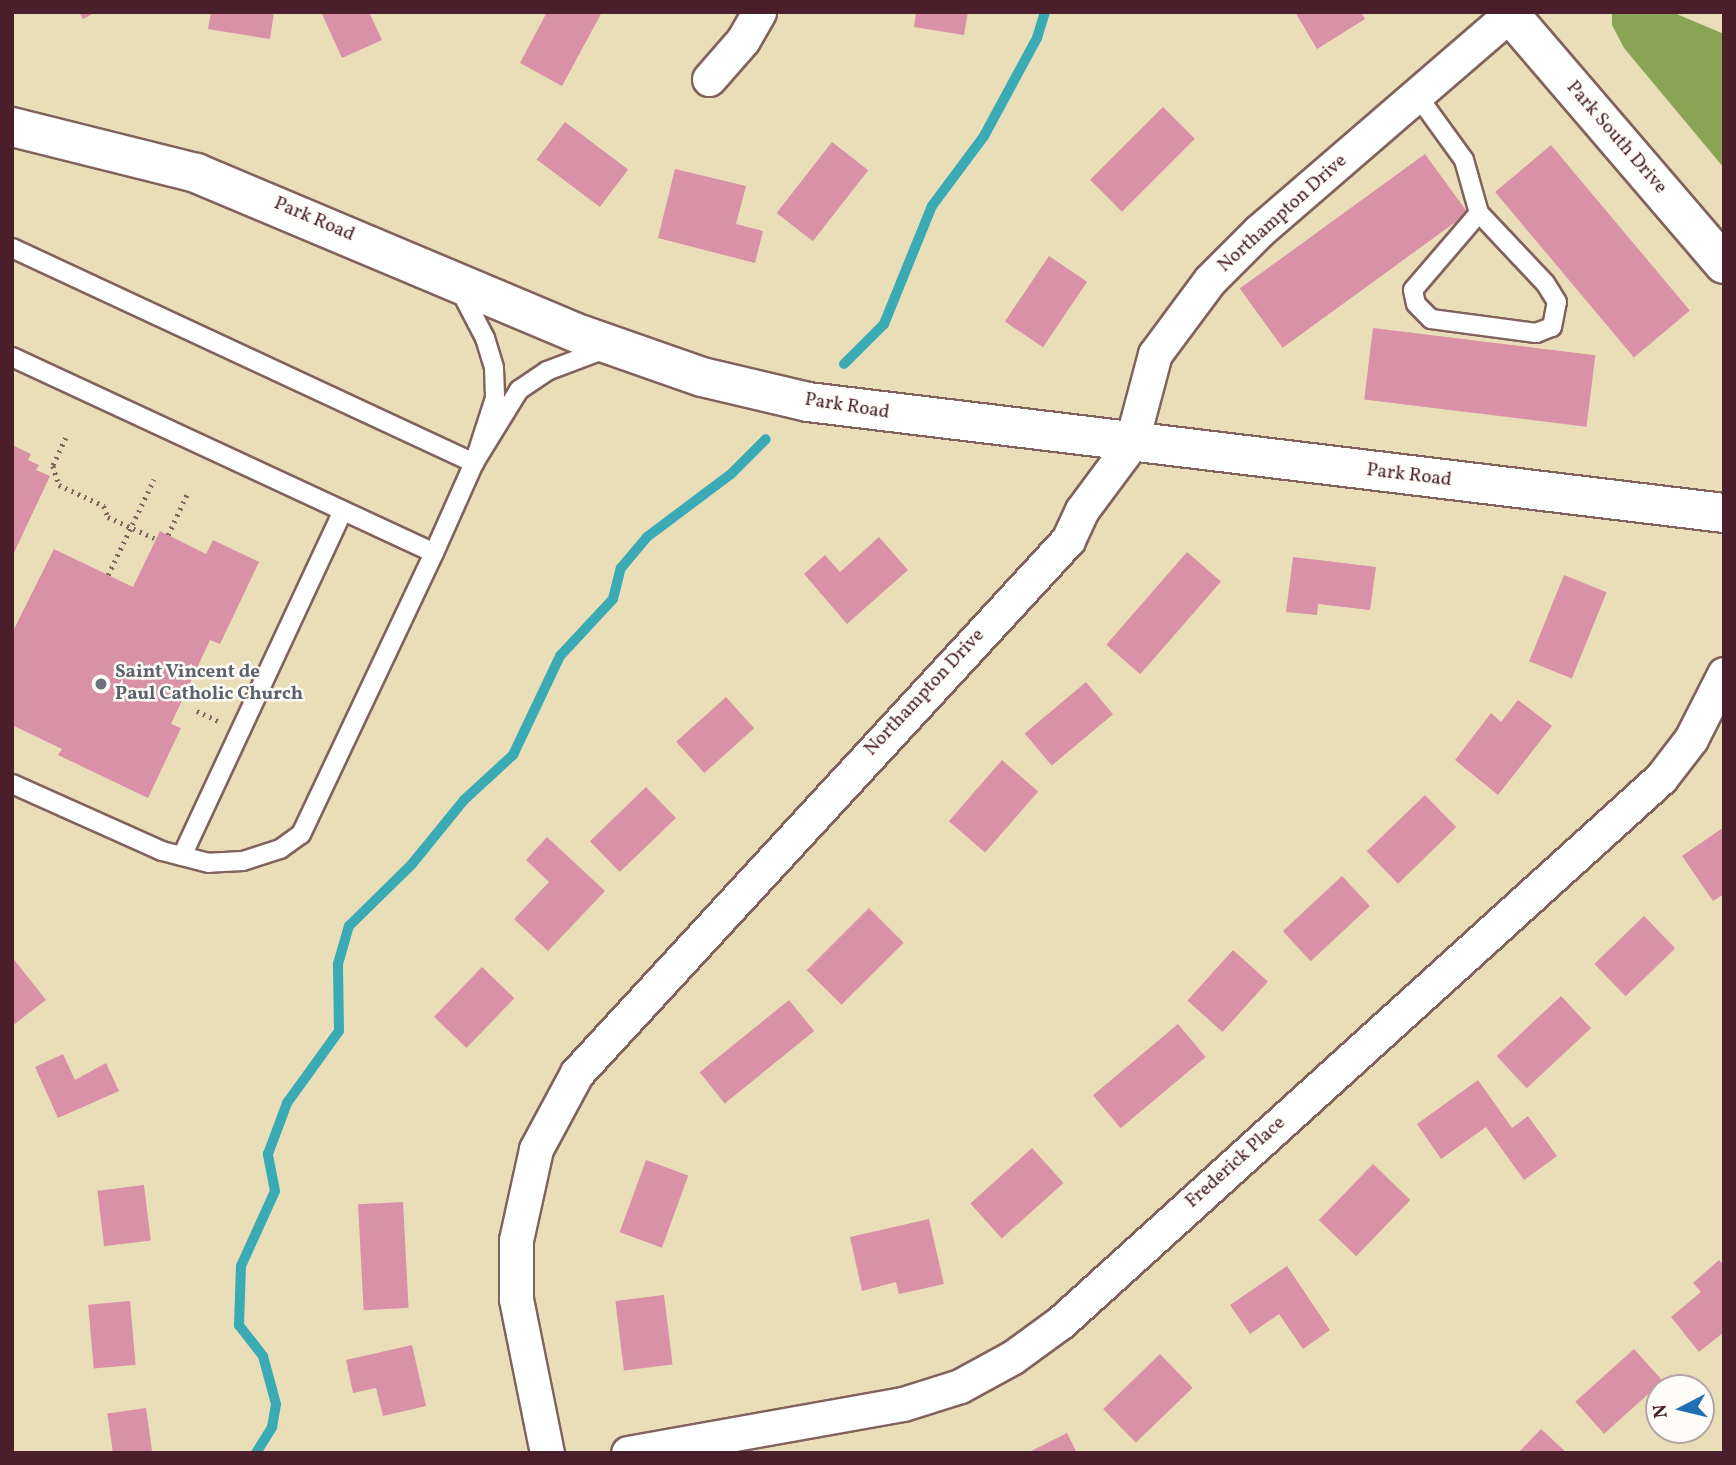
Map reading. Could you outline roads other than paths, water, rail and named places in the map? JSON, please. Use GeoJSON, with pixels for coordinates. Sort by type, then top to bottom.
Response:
{"type":"FeatureCollection","features":[{"type":"Feature","properties":{"kind":"main road","name":"Park South Drive"},"geometry":{"type":"LineString","coordinates":[[1510,13],[1724,264]]}},
{"type":"Feature","properties":{"kind":"main road","name":"Park Road"},"geometry":{"type":"LineString","coordinates":[[12,127],[197,173],[614,346],[702,377],[818,404],[1131,444],[1724,513]]}},
{"type":"Feature","properties":{"kind":"street"},"geometry":{"type":"LineString","coordinates":[[709,79],[743,40],[759,12]]}},
{"type":"Feature","properties":{"kind":"street","name":"Northampton Drive"},"geometry":{"type":"LineString","coordinates":[[547,1453],[516,1299],[515,1270],[520,1211],[548,1123],[577,1073],[613,1030],[1068,540],[1082,510],[1131,444],[1155,354],[1210,280],[1259,231],[1510,13]]}},
{"type":"Feature","properties":{"kind":"street","name":"Frederick Place"},"geometry":{"type":"LineString","coordinates":[[628,1453],[903,1404],[960,1385],[1013,1357],[1061,1322],[1661,778],[1691,739],[1724,674]]}},
{"type":"Feature","properties":{"kind":"lane"},"geometry":{"type":"LineString","coordinates":[[1417,95],[1464,160],[1479,213],[1545,283],[1558,302],[1552,327],[1536,333],[1431,319],[1416,304],[1413,290],[1479,213]]}},
{"type":"Feature","properties":{"kind":"lane"},"geometry":{"type":"LineString","coordinates":[[12,248],[474,463]]}},
{"type":"Feature","properties":{"kind":"lane"},"geometry":{"type":"LineString","coordinates":[[12,784],[162,851],[209,863],[243,860],[280,849],[301,834],[434,553],[474,463],[495,398],[494,368],[485,338],[455,281]]}},
{"type":"Feature","properties":{"kind":"lane"},"geometry":{"type":"LineString","coordinates":[[474,463],[519,390],[547,372],[614,346]]}},
{"type":"Feature","properties":{"kind":"lane"},"geometry":{"type":"LineString","coordinates":[[12,357],[434,553]]}},
{"type":"Feature","properties":{"kind":"lane"},"geometry":{"type":"LineString","coordinates":[[182,856],[343,511]]}},
{"type":"Feature","properties":{"kind":"waterway"},"geometry":{"type":"LineString","coordinates":[[844,364],[884,324],[932,206],[984,136],[1037,38],[1045,12]]}},
{"type":"Feature","properties":{"kind":"waterway"},"geometry":{"type":"LineString","coordinates":[[256,1453],[272,1427],[276,1404],[263,1356],[239,1325],[241,1266],[275,1191],[268,1154],[287,1103],[339,1031],[338,964],[349,926],[412,864],[464,800],[513,755],[560,656],[613,599],[621,568],[647,537],[731,474],[766,439]]}},
{"type":"Feature","properties":{"kind":"place","name":"Saint Vincent de Paul Catholic Church"},"geometry":{"type":"Point","coordinates":[101,684]}}]}
